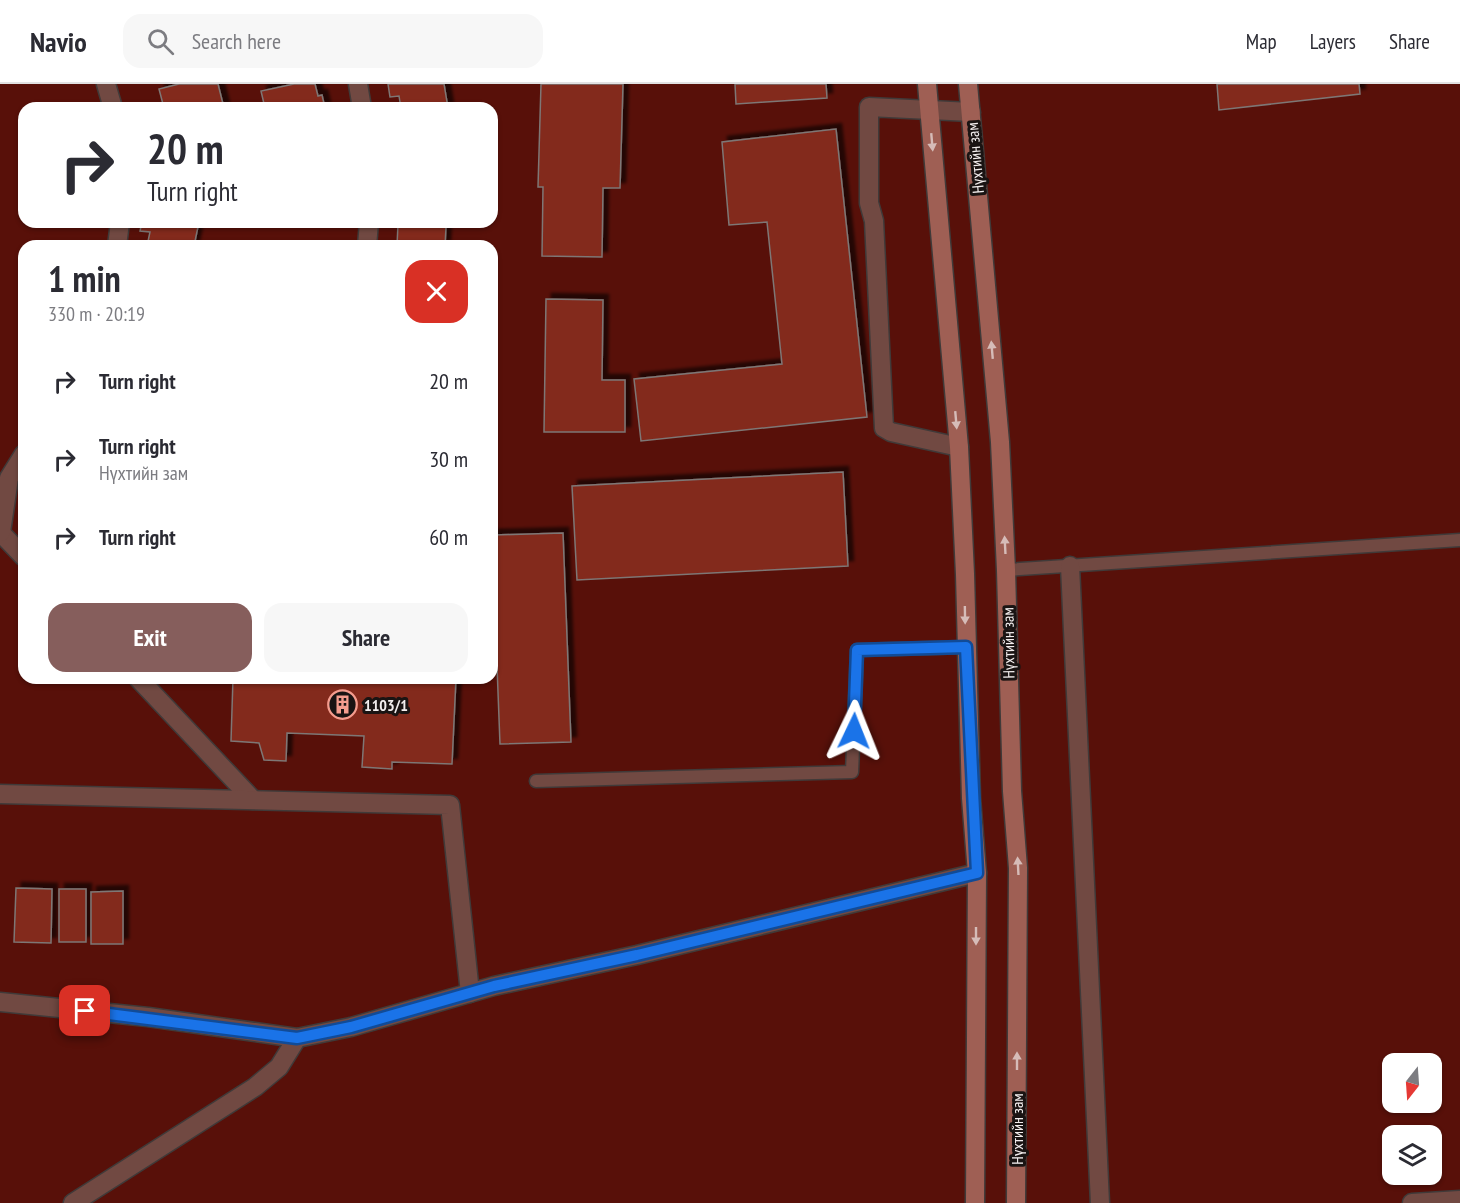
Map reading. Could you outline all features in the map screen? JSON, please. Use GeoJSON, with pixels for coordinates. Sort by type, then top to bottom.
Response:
{"type":"FeatureCollection","features":[{"type":"Feature","properties":{"kind":"main road"},"geometry":{"type":"LineString","coordinates":[[927,84],[959,447],[977,873],[975,1203]]}},
{"type":"Feature","properties":{"kind":"main road","name":"Нүхтийн зам"},"geometry":{"type":"LineString","coordinates":[[968,84],[1000,442],[1006,570],[1012,791],[1018,868],[1016,1203]]}},
{"type":"Feature","properties":{"kind":"street"},"geometry":{"type":"LineString","coordinates":[[106,84],[111,102]]}},
{"type":"Feature","properties":{"kind":"street"},"geometry":{"type":"LineString","coordinates":[[358,84],[361,102]]}},
{"type":"Feature","properties":{"kind":"street"},"geometry":{"type":"LineString","coordinates":[[959,447],[884,428],[874,221],[869,203],[869,107],[971,112]]}},
{"type":"Feature","properties":{"kind":"street"},"geometry":{"type":"LineString","coordinates":[[18,464],[9,478],[0,532],[18,551]]}},
{"type":"Feature","properties":{"kind":"street"},"geometry":{"type":"LineString","coordinates":[[1070,566],[1100,1203]]}},
{"type":"Feature","properties":{"kind":"street"},"geometry":{"type":"LineString","coordinates":[[145,684],[253,800]]}},
{"type":"Feature","properties":{"kind":"street"},"geometry":{"type":"LineString","coordinates":[[0,794],[450,805],[470,993]]}},
{"type":"Feature","properties":{"kind":"street"},"geometry":{"type":"LineString","coordinates":[[0,1002],[148,1017],[297,1038],[351,1027],[470,993],[977,873]]}},
{"type":"Feature","properties":{"kind":"street"},"geometry":{"type":"LineString","coordinates":[[73,1203],[255,1087],[279,1067],[297,1038]]}},
{"type":"Feature","properties":{"kind":"street"},"geometry":{"type":"LineString","coordinates":[[1412,1203],[1460,1200]]}},
{"type":"Feature","properties":{"kind":"lane"},"geometry":{"type":"LineString","coordinates":[[1006,570],[1460,540]]}},
{"type":"Feature","properties":{"kind":"lane"},"geometry":{"type":"LineString","coordinates":[[536,782],[852,772],[857,650],[966,647]]}},
{"type":"Feature","properties":{"kind":"shaded area"},"geometry":{"type":"Polygon","coordinates":[[[0,84],[1460,84],[1460,1203],[0,1203],[0,84]]]}},
{"type":"Feature","properties":{"kind":"building"},"geometry":{"type":"Polygon","coordinates":[[[179,84],[218,84],[222,102],[162,102],[159,89],[179,84]]]}},
{"type":"Feature","properties":{"kind":"building"},"geometry":{"type":"Polygon","coordinates":[[[294,84],[315,84],[318,96],[322,95],[324,102],[264,102],[261,91],[294,84]]]}},
{"type":"Feature","properties":{"kind":"building"},"geometry":{"type":"Polygon","coordinates":[[[388,84],[444,84],[447,102],[400,102],[399,96],[390,97],[388,84]]]}},
{"type":"Feature","properties":{"kind":"building"},"geometry":{"type":"Polygon","coordinates":[[[541,84],[623,84],[620,188],[603,188],[602,257],[542,256],[543,187],[538,187],[541,84]]]}},
{"type":"Feature","properties":{"kind":"building"},"geometry":{"type":"Polygon","coordinates":[[[735,84],[826,84],[827,98],[736,104],[735,84]]]}},
{"type":"Feature","properties":{"kind":"building"},"geometry":{"type":"Polygon","coordinates":[[[1217,84],[1359,84],[1360,94],[1219,110],[1217,84]]]}},
{"type":"Feature","properties":{"kind":"building"},"geometry":{"type":"Polygon","coordinates":[[[836,129],[867,417],[641,441],[634,379],[782,364],[767,222],[729,225],[722,142],[836,129]]]}},
{"type":"Feature","properties":{"kind":"building"},"geometry":{"type":"Polygon","coordinates":[[[141,228],[198,228],[195,240],[148,240],[150,232],[140,231],[141,228]]]}},
{"type":"Feature","properties":{"kind":"building"},"geometry":{"type":"Polygon","coordinates":[[[398,228],[446,228],[445,240],[397,240],[398,228]]]}},
{"type":"Feature","properties":{"kind":"building"},"geometry":{"type":"Polygon","coordinates":[[[546,299],[603,300],[602,380],[625,380],[625,432],[544,432],[546,299]]]}},
{"type":"Feature","properties":{"kind":"building"},"geometry":{"type":"Polygon","coordinates":[[[843,472],[848,566],[577,580],[572,486],[843,472]]]}},
{"type":"Feature","properties":{"kind":"building"},"geometry":{"type":"Polygon","coordinates":[[[563,533],[571,742],[500,744],[498,535],[563,533]]]}},
{"type":"Feature","properties":{"kind":"building","name":"1103/1"},"geometry":{"type":"Polygon","coordinates":[[[233,684],[456,684],[452,764],[392,762],[392,769],[362,767],[364,736],[287,733],[286,761],[264,760],[259,743],[231,741],[233,684]]]}},
{"type":"Feature","properties":{"kind":"building"},"geometry":{"type":"Polygon","coordinates":[[[16,888],[52,889],[51,943],[14,942],[16,888]]]}},
{"type":"Feature","properties":{"kind":"building"},"geometry":{"type":"Polygon","coordinates":[[[59,889],[86,889],[86,942],[59,942],[59,889]]]}},
{"type":"Feature","properties":{"kind":"building"},"geometry":{"type":"Polygon","coordinates":[[[123,891],[123,944],[91,944],[91,892],[123,891]]]}},
{"type":"Feature","properties":{"kind":"place","name":"1103/1"},"geometry":{"type":"Point","coordinates":[343,705]}},
{"type":"Feature","properties":{"kind":"route"},"geometry":{"type":"LineString","coordinates":[[85,1011],[148,1017],[297,1038],[351,1027],[494,986],[637,955],[977,873],[971,798],[966,647],[857,650],[854,731]]}}]}
